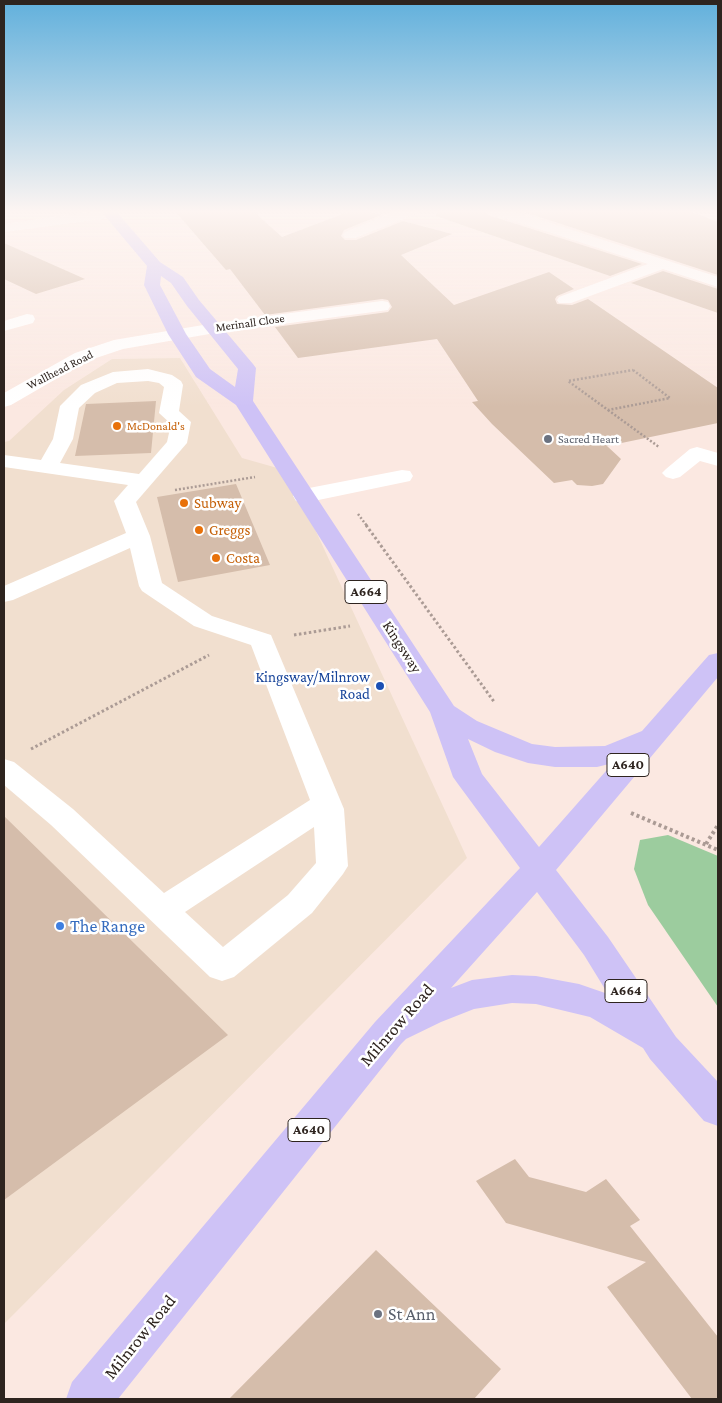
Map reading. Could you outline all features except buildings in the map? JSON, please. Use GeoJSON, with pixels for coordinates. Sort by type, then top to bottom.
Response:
{"type":"FeatureCollection","features":[{"type":"Feature","properties":{"kind":"main road","name":"Kingsway"},"geometry":{"type":"LineString","coordinates":[[154,275],[152,286],[177,334],[203,373],[243,401],[444,712],[468,777],[538,869]]}},
{"type":"Feature","properties":{"kind":"main road"},"geometry":{"type":"LineString","coordinates":[[170,275],[177,280],[193,303],[247,368],[243,401]]}},
{"type":"Feature","properties":{"kind":"main road","name":"Milnrow Road"},"geometry":{"type":"LineString","coordinates":[[89,1399],[388,1033],[538,869],[718,661]]}},
{"type":"Feature","properties":{"kind":"main road","name":"A664"},"geometry":{"type":"LineString","coordinates":[[444,712],[467,727],[505,746],[528,753],[555,757],[597,757],[612,754],[638,744],[655,733]]}},
{"type":"Feature","properties":{"kind":"main road","name":"A664"},"geometry":{"type":"LineString","coordinates":[[538,869],[596,946],[663,1048]]}},
{"type":"Feature","properties":{"kind":"main road","name":"A664"},"geometry":{"type":"LineString","coordinates":[[388,1033],[428,1011],[472,995],[512,989],[536,990],[579,999],[603,1007],[625,1018],[645,1032],[663,1048],[718,1108]]}},
{"type":"Feature","properties":{"kind":"street"},"geometry":{"type":"LineString","coordinates":[[565,300],[632,275]]}},
{"type":"Feature","properties":{"kind":"street"},"geometry":{"type":"LineString","coordinates":[[696,275],[718,282]]}},
{"type":"Feature","properties":{"kind":"street","name":"Merinall Close"},"geometry":{"type":"LineString","coordinates":[[177,334],[382,306]]}},
{"type":"Feature","properties":{"kind":"street"},"geometry":{"type":"LineString","coordinates":[[4,326],[27,319]]}},
{"type":"Feature","properties":{"kind":"street","name":"Wallhead Road"},"geometry":{"type":"LineString","coordinates":[[4,401],[81,356],[120,344],[177,334]]}},
{"type":"Feature","properties":{"kind":"street"},"geometry":{"type":"LineString","coordinates":[[4,769],[62,817],[222,967],[300,904],[332,866],[328,804],[262,640],[203,621],[150,586],[139,536],[125,501],[177,443],[181,422],[169,413],[174,385],[165,379],[148,375],[113,378],[88,389],[70,406],[63,439],[27,464]]}},
{"type":"Feature","properties":{"kind":"street"},"geometry":{"type":"LineString","coordinates":[[4,448],[10,456],[27,464],[144,481]]}},
{"type":"Feature","properties":{"kind":"street"},"geometry":{"type":"LineString","coordinates":[[678,469],[697,453],[718,460]]}},
{"type":"Feature","properties":{"kind":"street"},"geometry":{"type":"LineString","coordinates":[[304,496],[402,476]]}},
{"type":"Feature","properties":{"kind":"street"},"geometry":{"type":"LineString","coordinates":[[4,595],[139,536]]}},
{"type":"Feature","properties":{"kind":"street"},"geometry":{"type":"LineString","coordinates":[[161,911],[328,804]]}},
{"type":"Feature","properties":{"kind":"path"},"geometry":{"type":"LineString","coordinates":[[608,410],[670,398],[633,370],[568,381],[608,410],[678,469]]}},
{"type":"Feature","properties":{"kind":"path"},"geometry":{"type":"LineString","coordinates":[[339,489],[496,705]]}},
{"type":"Feature","properties":{"kind":"path"},"geometry":{"type":"LineString","coordinates":[[30,749],[231,644],[385,621]]}},
{"type":"Feature","properties":{"kind":"path"},"geometry":{"type":"LineString","coordinates":[[643,820],[718,850]]}},
{"type":"Feature","properties":{"kind":"path"},"geometry":{"type":"LineString","coordinates":[[706,844],[718,825]]}},
{"type":"Feature","properties":{"kind":"shaded area"},"geometry":{"type":"Polygon","coordinates":[[[180,358],[242,458],[288,471],[467,858],[4,1324],[4,442],[9,441],[64,390],[112,359],[180,358]]]}},
{"type":"Feature","properties":{"kind":"green space"},"geometry":{"type":"Polygon","coordinates":[[[668,835],[718,856],[718,1007],[648,905],[634,869],[640,840],[668,835]]]}},
{"type":"Feature","properties":{"kind":"place","name":"McDonald's"},"geometry":{"type":"Point","coordinates":[117,426]}},
{"type":"Feature","properties":{"kind":"place","name":"Sacred Heart"},"geometry":{"type":"Point","coordinates":[548,439]}},
{"type":"Feature","properties":{"kind":"place","name":"Subway"},"geometry":{"type":"Point","coordinates":[184,503]}},
{"type":"Feature","properties":{"kind":"place","name":"Greggs"},"geometry":{"type":"Point","coordinates":[199,530]}},
{"type":"Feature","properties":{"kind":"place","name":"Costa"},"geometry":{"type":"Point","coordinates":[216,558]}},
{"type":"Feature","properties":{"kind":"place","name":"Kingsway/Milnrow Road"},"geometry":{"type":"Point","coordinates":[380,686]}},
{"type":"Feature","properties":{"kind":"place","name":"The Range"},"geometry":{"type":"Point","coordinates":[60,926]}},
{"type":"Feature","properties":{"kind":"place","name":"St Ann"},"geometry":{"type":"Point","coordinates":[378,1314]}}]}
